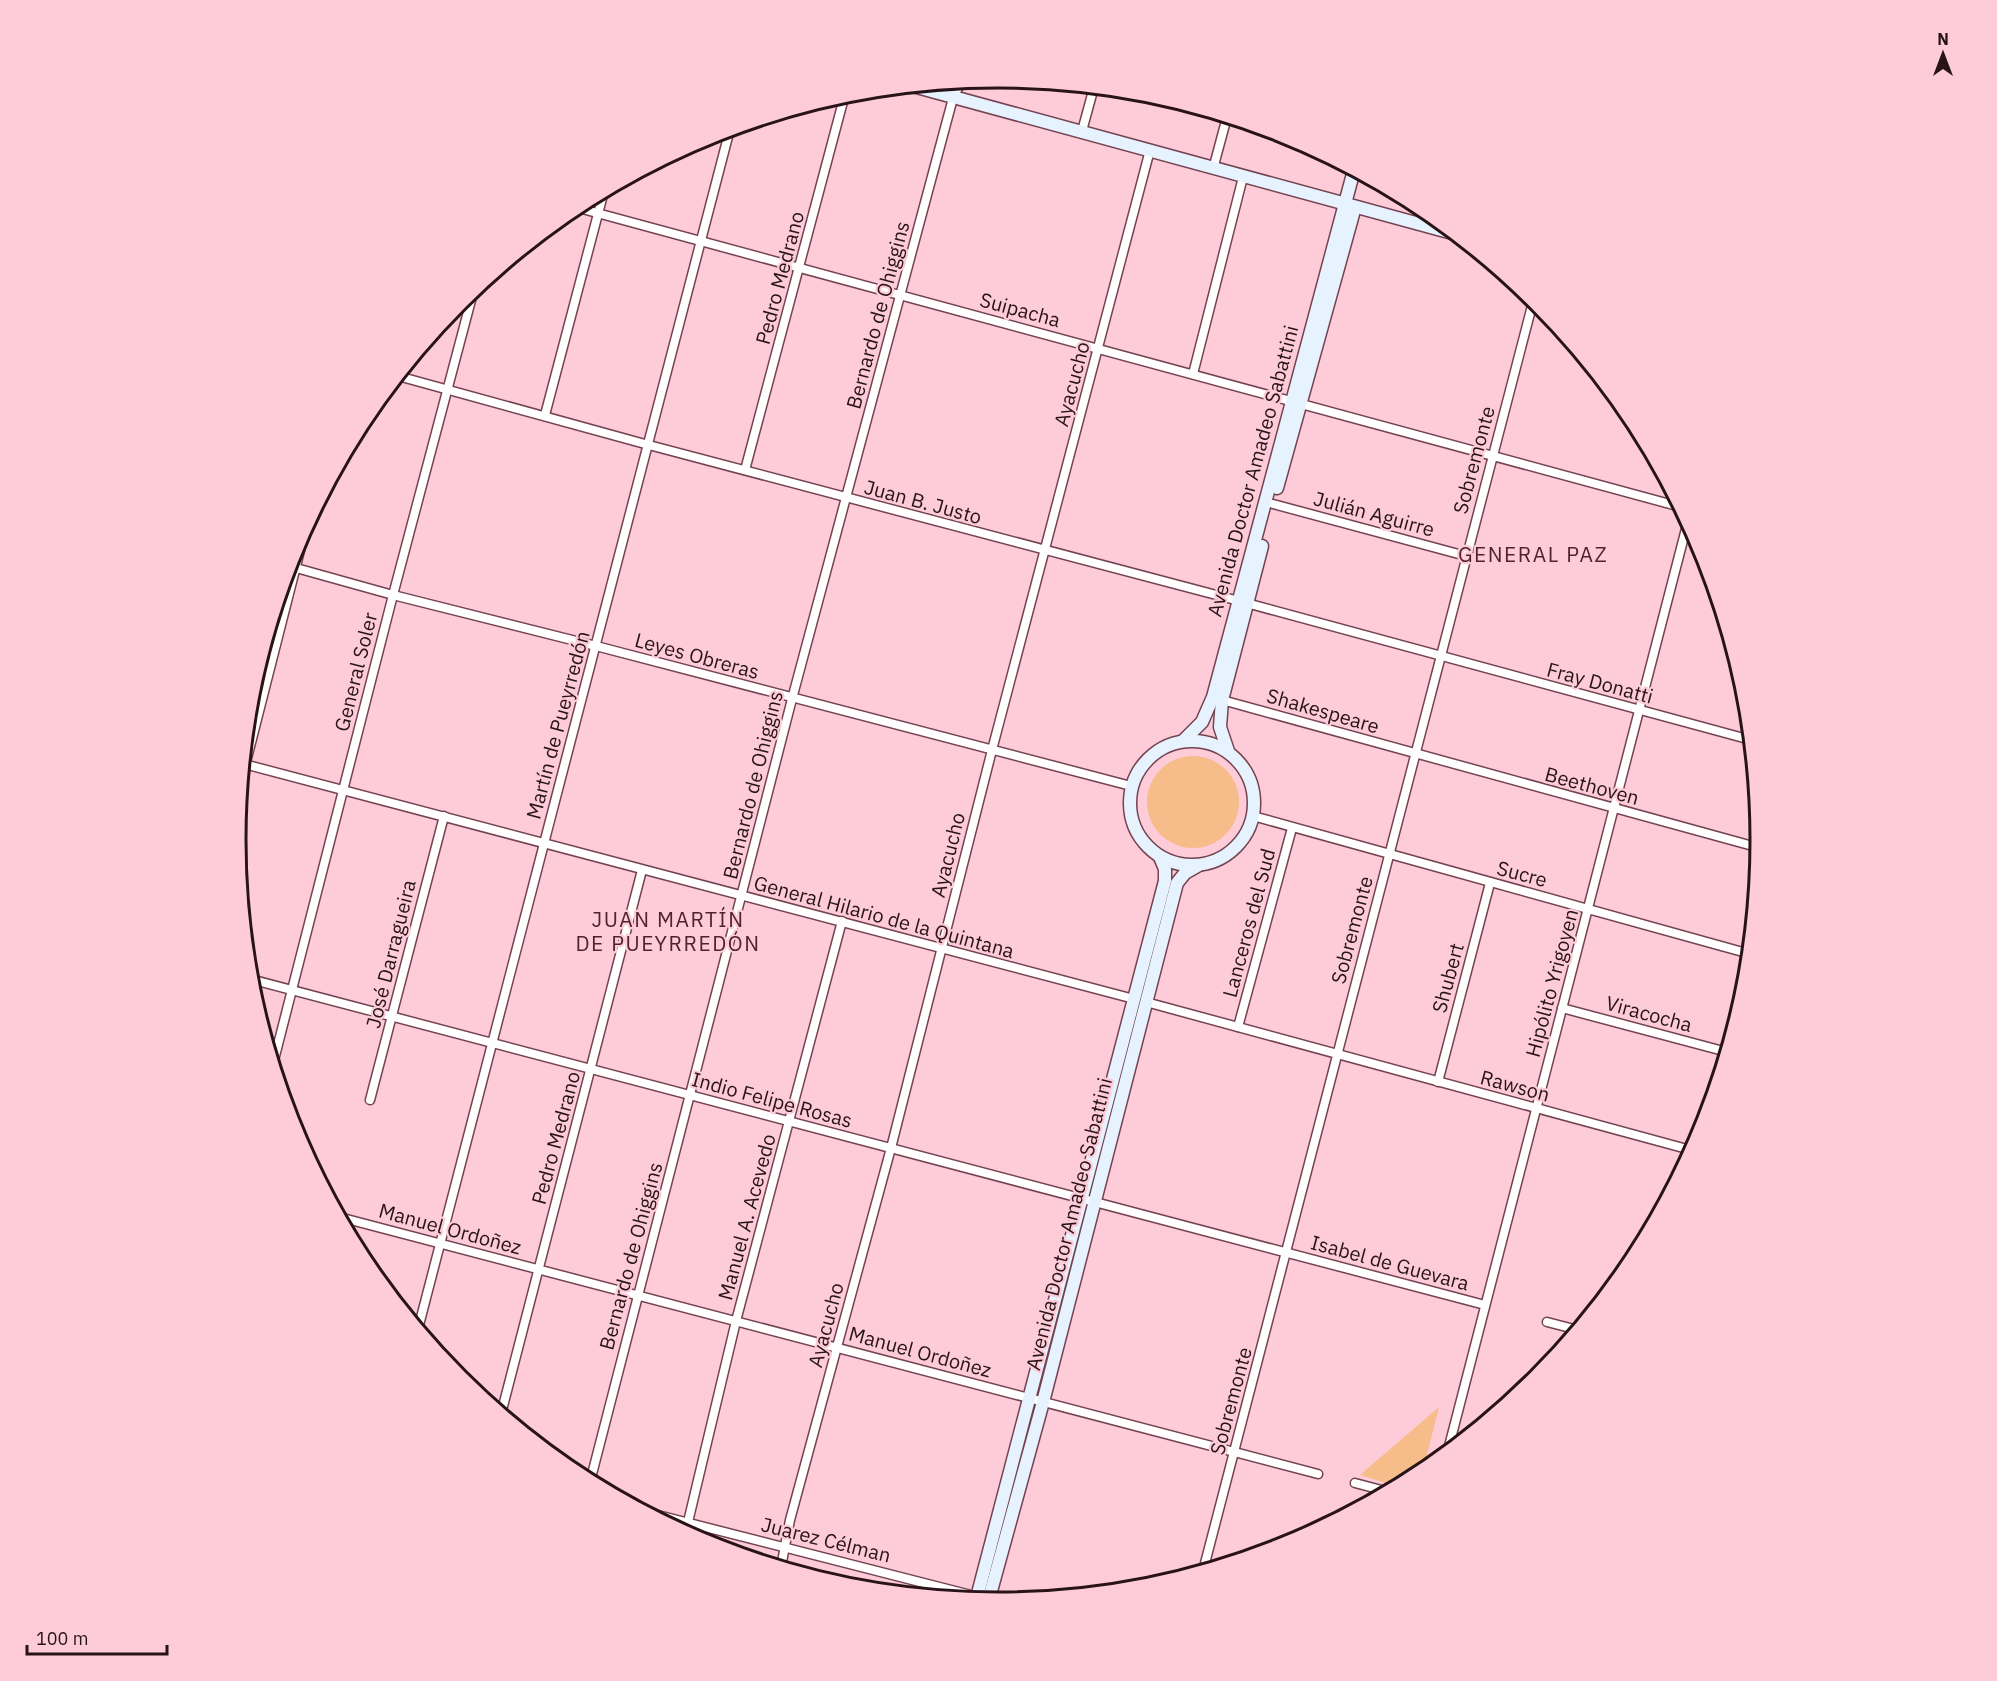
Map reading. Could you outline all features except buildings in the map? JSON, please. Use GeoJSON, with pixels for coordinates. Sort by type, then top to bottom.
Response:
{"type":"FeatureCollection","features":[{"type":"Feature","properties":{"kind":"main road"},"geometry":{"type":"LineString","coordinates":[[932,92],[1434,228]]}},
{"type":"Feature","properties":{"kind":"main road","name":"Avenida Doctor Amadeo Sabattini"},"geometry":{"type":"LineString","coordinates":[[1228,751],[1220,727],[1222,700],[1243,602],[1349,205],[1353,178]]}},
{"type":"Feature","properties":{"kind":"main road","name":"Avenida Doctor Amadeo Sabattini"},"geometry":{"type":"LineString","coordinates":[[1184,741],[1196,731],[1209,710],[1273,504],[1295,403]]}},
{"type":"Feature","properties":{"kind":"main road"},"geometry":{"type":"LineString","coordinates":[[1199,740],[1228,751],[1241,764],[1250,780],[1254,798],[1253,816],[1246,834],[1234,849],[1218,860],[1199,865],[1179,864],[1160,856],[1144,843],[1133,826],[1129,806],[1131,786],[1138,770],[1150,756],[1166,746],[1184,741],[1199,740]]}},
{"type":"Feature","properties":{"kind":"main road","name":"Avenida Doctor Amadeo Sabattini"},"geometry":{"type":"LineString","coordinates":[[1089,1200],[1134,999],[1165,881],[1165,869],[1160,856]]}},
{"type":"Feature","properties":{"kind":"main road","name":"Avenida Doctor Amadeo Sabattini"},"geometry":{"type":"LineString","coordinates":[[985,1592],[1089,1200],[1146,1002],[1177,883],[1185,873],[1199,865]]}},
{"type":"Feature","properties":{"kind":"street","name":"Bernardo de Ohiggins"},"geometry":{"type":"LineString","coordinates":[[592,1473],[792,699],[953,98],[957,90]]}},
{"type":"Feature","properties":{"kind":"street"},"geometry":{"type":"LineString","coordinates":[[1082,131],[1092,94]]}},
{"type":"Feature","properties":{"kind":"street","name":"Pedro Medrano"},"geometry":{"type":"LineString","coordinates":[[745,470],[842,105]]}},
{"type":"Feature","properties":{"kind":"street"},"geometry":{"type":"LineString","coordinates":[[1213,169],[1225,124]]}},
{"type":"Feature","properties":{"kind":"street","name":"Martín de Pueyrredón"},"geometry":{"type":"LineString","coordinates":[[420,1320],[596,646],[645,444],[727,140]]}},
{"type":"Feature","properties":{"kind":"street","name":"Ayacucho"},"geometry":{"type":"LineString","coordinates":[[782,1561],[789,1520],[891,1148],[992,750],[1150,150]]}},
{"type":"Feature","properties":{"kind":"street"},"geometry":{"type":"LineString","coordinates":[[1194,374],[1243,177]]}},
{"type":"Feature","properties":{"kind":"street"},"geometry":{"type":"LineString","coordinates":[[545,415],[601,203]]}},
{"type":"Feature","properties":{"kind":"street","name":"Suipacha"},"geometry":{"type":"LineString","coordinates":[[588,211],[1098,347],[1671,505]]}},
{"type":"Feature","properties":{"kind":"street","name":"General Soler"},"geometry":{"type":"LineString","coordinates":[[277,1050],[469,307]]}},
{"type":"Feature","properties":{"kind":"street","name":"Sobremonte"},"geometry":{"type":"LineString","coordinates":[[1205,1563],[1287,1252],[1335,1054],[1390,854],[1491,456],[1531,310]]}},
{"type":"Feature","properties":{"kind":"street","name":"Juan B. Justo"},"geometry":{"type":"LineString","coordinates":[[406,378],[847,499],[1243,602],[1440,657]]}},
{"type":"Feature","properties":{"kind":"street","name":"Julián Aguirre"},"geometry":{"type":"LineString","coordinates":[[1273,504],[1466,556]]}},
{"type":"Feature","properties":{"kind":"street","name":"Hipólito Yrigoyen"},"geometry":{"type":"LineString","coordinates":[[1451,1440],[1685,534]]}},
{"type":"Feature","properties":{"kind":"street","name":"Leyes Obreras"},"geometry":{"type":"LineString","coordinates":[[298,569],[393,596],[596,646],[1131,786]]}},
{"type":"Feature","properties":{"kind":"street"},"geometry":{"type":"LineString","coordinates":[[259,704],[278,627]]}},
{"type":"Feature","properties":{"kind":"street","name":"Fray Donatti"},"geometry":{"type":"LineString","coordinates":[[1440,657],[1743,738]]}},
{"type":"Feature","properties":{"kind":"street","name":"Shakespeare"},"geometry":{"type":"LineString","coordinates":[[1222,700],[1415,755]]}},
{"type":"Feature","properties":{"kind":"street","name":"Beethoven"},"geometry":{"type":"LineString","coordinates":[[1415,755],[1750,845]]}},
{"type":"Feature","properties":{"kind":"street","name":"General Hilario de la Quintana"},"geometry":{"type":"LineString","coordinates":[[251,765],[1134,999]]}},
{"type":"Feature","properties":{"kind":"street","name":"José Darragueira"},"geometry":{"type":"LineString","coordinates":[[370,1100],[444,816]]}},
{"type":"Feature","properties":{"kind":"street"},"geometry":{"type":"LineString","coordinates":[[1253,816],[1390,854]]}},
{"type":"Feature","properties":{"kind":"street","name":"Lanceros del Sud"},"geometry":{"type":"LineString","coordinates":[[1238,1027],[1292,828]]}},
{"type":"Feature","properties":{"kind":"street","name":"Sucre"},"geometry":{"type":"LineString","coordinates":[[1390,854],[1742,952]]}},
{"type":"Feature","properties":{"kind":"street","name":"Pedro Medrano"},"geometry":{"type":"LineString","coordinates":[[503,1406],[642,870]]}},
{"type":"Feature","properties":{"kind":"street","name":"Shubert"},"geometry":{"type":"LineString","coordinates":[[1438,1082],[1490,883]]}},
{"type":"Feature","properties":{"kind":"street","name":"Manuel A. Acevedo"},"geometry":{"type":"LineString","coordinates":[[688,1522],[736,1321],[842,921]]}},
{"type":"Feature","properties":{"kind":"street","name":"Indio Felipe Rosas"},"geometry":{"type":"LineString","coordinates":[[260,982],[492,1045],[1287,1252]]}},
{"type":"Feature","properties":{"kind":"street"},"geometry":{"type":"LineString","coordinates":[[1146,1002],[1335,1054]]}},
{"type":"Feature","properties":{"kind":"street","name":"Viracocha"},"geometry":{"type":"LineString","coordinates":[[1562,1008],[1720,1050]]}},
{"type":"Feature","properties":{"kind":"street","name":"Rawson"},"geometry":{"type":"LineString","coordinates":[[1335,1054],[1684,1148]]}},
{"type":"Feature","properties":{"kind":"street","name":"Manuel Ordoñez"},"geometry":{"type":"LineString","coordinates":[[350,1220],[1318,1474]]}},
{"type":"Feature","properties":{"kind":"street","name":"Isabel de Guevara"},"geometry":{"type":"LineString","coordinates":[[1287,1252],[1485,1305]]}},
{"type":"Feature","properties":{"kind":"street"},"geometry":{"type":"LineString","coordinates":[[1547,1322],[1570,1328]]}},
{"type":"Feature","properties":{"kind":"street"},"geometry":{"type":"LineString","coordinates":[[1356,1483],[1379,1489]]}},
{"type":"Feature","properties":{"kind":"street","name":"Juarez Célman"},"geometry":{"type":"LineString","coordinates":[[673,1518],[953,1591]]}},
{"type":"Feature","properties":{"kind":"shaded area"},"geometry":{"type":"Polygon","coordinates":[[[1193,756],[1211,759],[1226,769],[1236,784],[1239,802],[1236,820],[1226,835],[1211,845],[1193,848],[1175,845],[1160,835],[1150,820],[1147,802],[1150,784],[1160,769],[1175,759],[1193,756]]]}},
{"type":"Feature","properties":{"kind":"shaded area"},"geometry":{"type":"Polygon","coordinates":[[[1439,1407],[1426,1459],[1388,1484],[1360,1475],[1439,1407]]]}},
{"type":"Feature","properties":{"kind":"district","name":"GENERAL PAZ"},"geometry":{"type":"Point","coordinates":[1533,555]}},
{"type":"Feature","properties":{"kind":"district","name":"JUAN MARTÍN DE PUEYRREDÓN"},"geometry":{"type":"Point","coordinates":[668,932]}}]}
